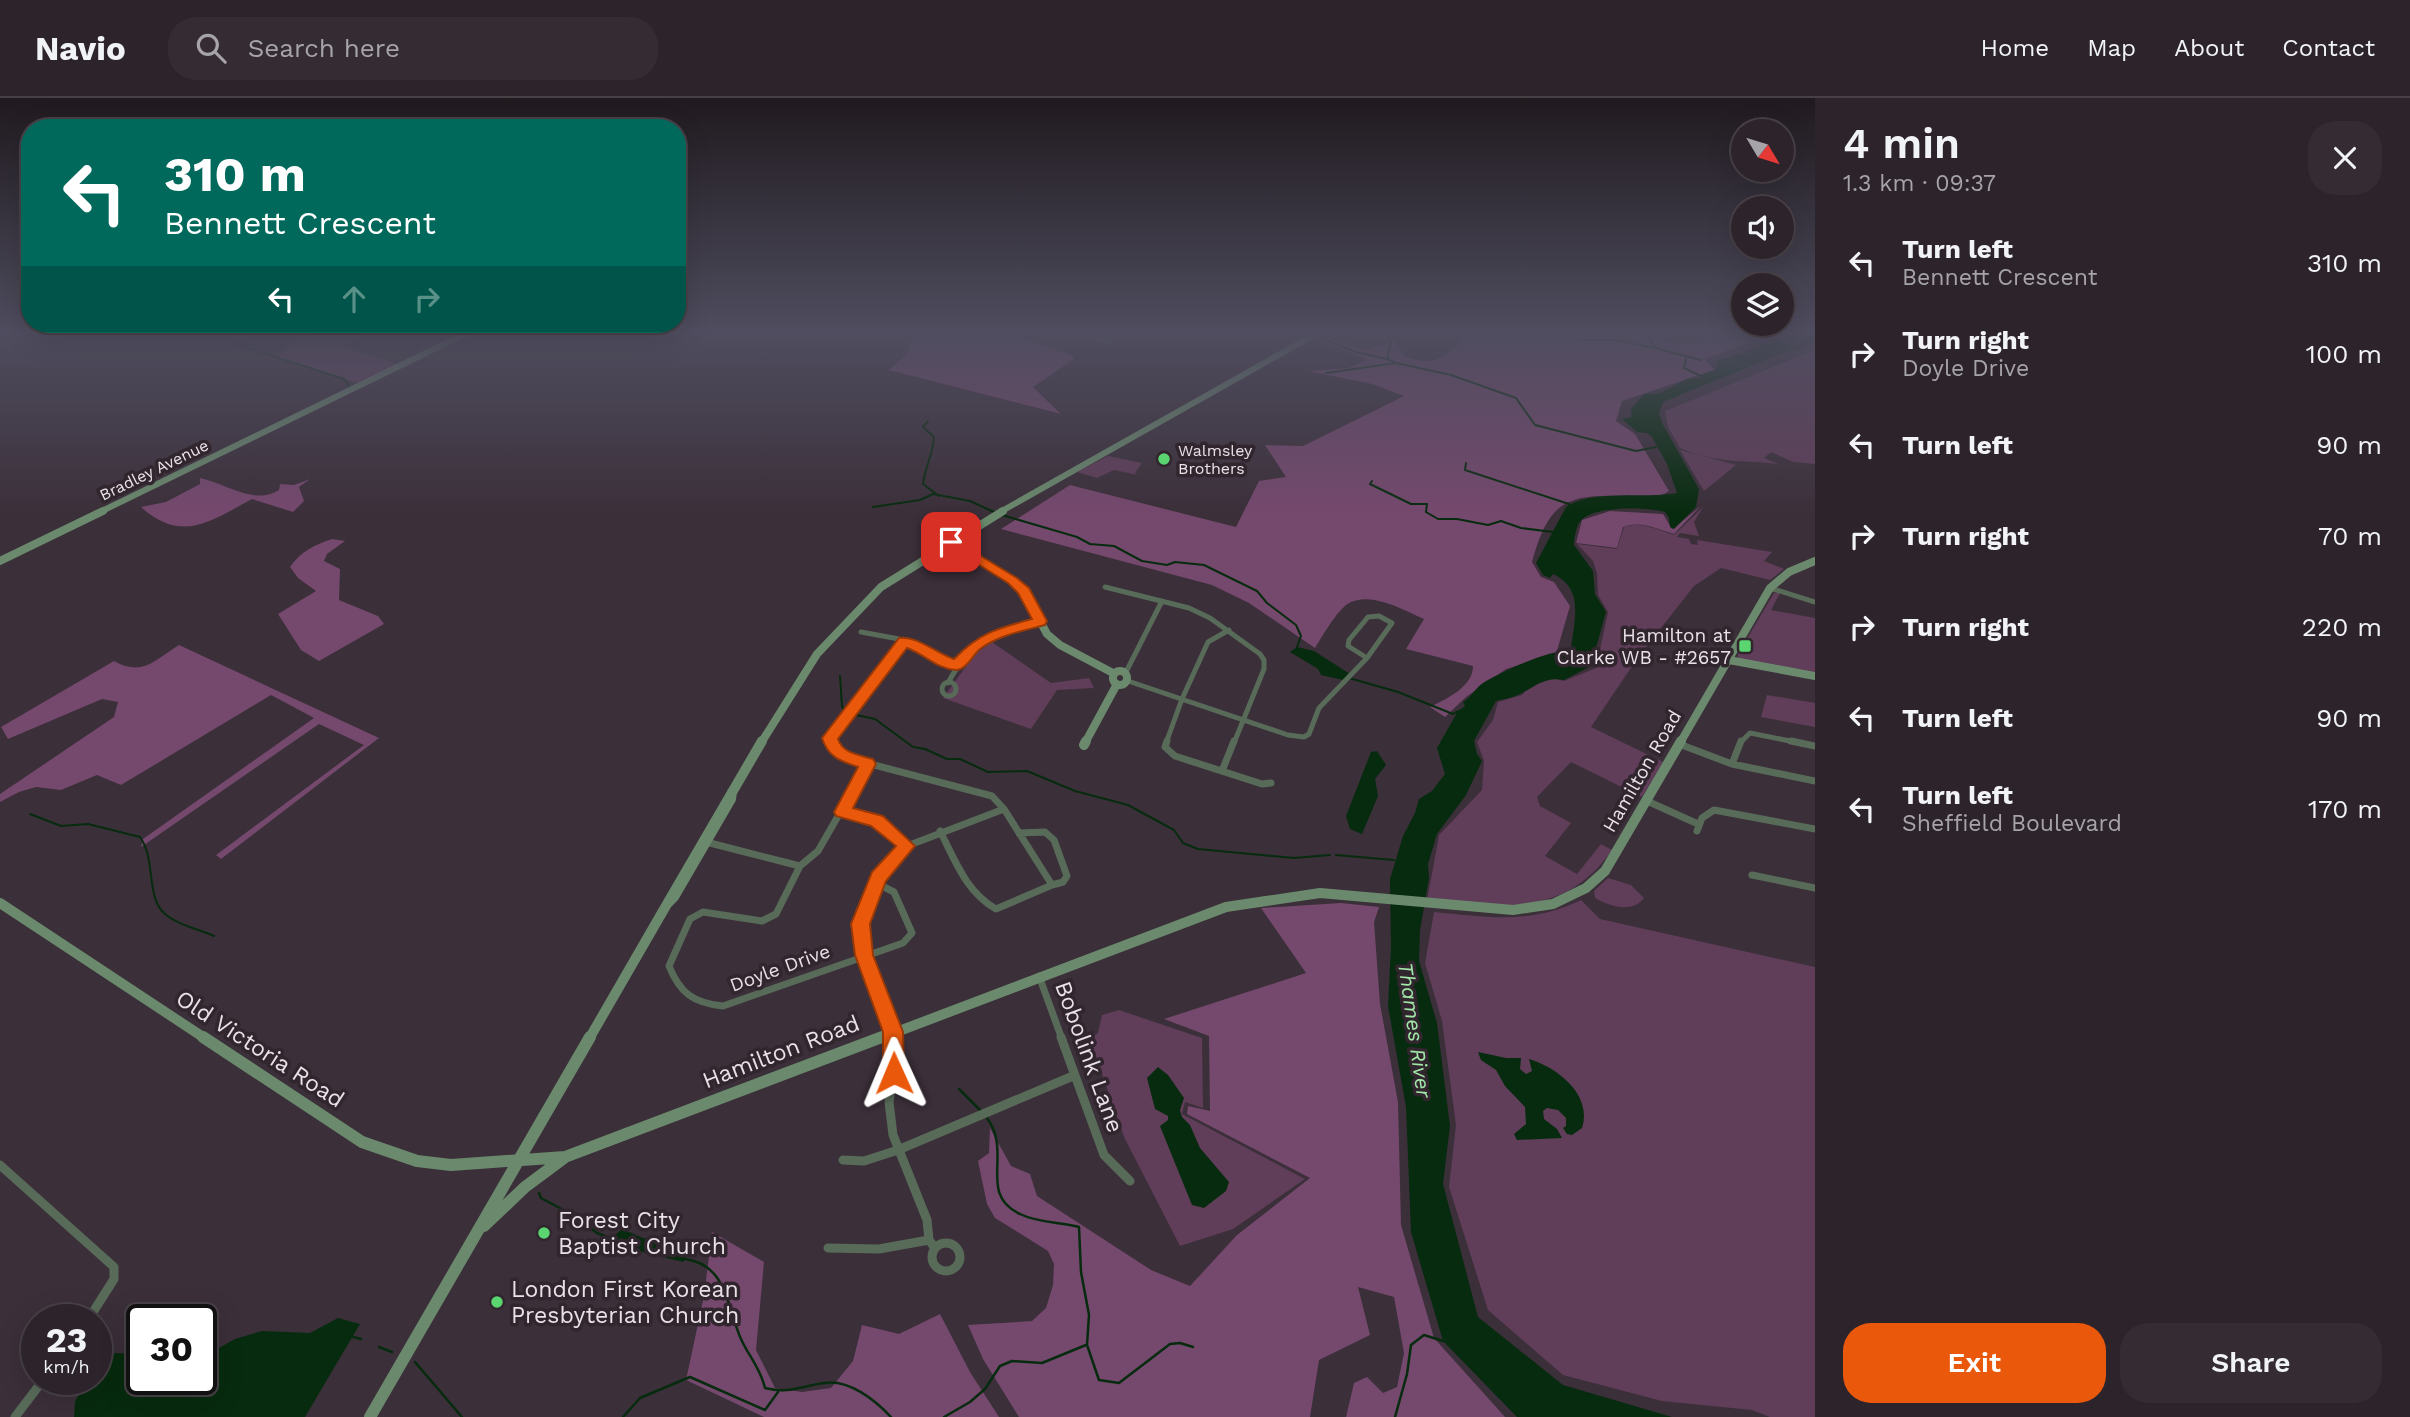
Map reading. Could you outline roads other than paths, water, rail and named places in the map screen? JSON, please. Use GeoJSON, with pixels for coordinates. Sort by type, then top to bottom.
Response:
{"type":"FeatureCollection","features":[{"type":"Feature","properties":{"kind":"main road","name":"Bradley Avenue"},"geometry":{"type":"LineString","coordinates":[[0,561],[345,393]]}},
{"type":"Feature","properties":{"kind":"main road"},"geometry":{"type":"LineString","coordinates":[[370,1417],[732,792],[817,654],[881,586],[1059,478],[1211,393]]}},
{"type":"Feature","properties":{"kind":"main road"},"geometry":{"type":"LineString","coordinates":[[951,542],[1012,580],[1024,591],[1048,634],[1060,645],[1126,678]]}},
{"type":"Feature","properties":{"kind":"main road","name":"Hamilton Road"},"geometry":{"type":"LineString","coordinates":[[519,1161],[565,1157],[1226,908],[1321,893],[1513,910],[1553,904],[1586,888],[1605,871],[1770,588],[1779,579],[1815,561]]}},
{"type":"Feature","properties":{"kind":"main road"},"geometry":{"type":"LineString","coordinates":[[1729,660],[1815,676]]}},
{"type":"Feature","properties":{"kind":"main road"},"geometry":{"type":"LineString","coordinates":[[1113,673],[1111,678],[1117,684]]}},
{"type":"Feature","properties":{"kind":"main road"},"geometry":{"type":"LineString","coordinates":[[1084,745],[1117,684],[1126,678]]}},
{"type":"Feature","properties":{"kind":"main road"},"geometry":{"type":"LineString","coordinates":[[667,904],[674,897],[706,842],[732,792]]}},
{"type":"Feature","properties":{"kind":"main road","name":"Old Victoria Road"},"geometry":{"type":"LineString","coordinates":[[0,903],[362,1142],[417,1161],[451,1165],[519,1161]]}},
{"type":"Feature","properties":{"kind":"main road"},"geometry":{"type":"LineString","coordinates":[[475,1234],[525,1186],[565,1157]]}},
{"type":"Feature","properties":{"kind":"street"},"geometry":{"type":"LineString","coordinates":[[1804,565],[1815,570]]}},
{"type":"Feature","properties":{"kind":"street"},"geometry":{"type":"LineString","coordinates":[[1105,587],[1189,608],[1229,631],[1264,660],[1264,669],[1222,771]]}},
{"type":"Feature","properties":{"kind":"street"},"geometry":{"type":"LineString","coordinates":[[1770,588],[1815,602]]}},
{"type":"Feature","properties":{"kind":"street"},"geometry":{"type":"LineString","coordinates":[[1162,601],[1126,678],[1182,700],[1288,734],[1304,737],[1309,734],[1319,708],[1329,701],[1351,672],[1367,658],[1391,626],[1392,623],[1384,618],[1368,617],[1349,640],[1348,646],[1367,658]]}},
{"type":"Feature","properties":{"kind":"street"},"geometry":{"type":"LineString","coordinates":[[948,683],[957,665],[974,647],[993,634],[1041,621]]}},
{"type":"Feature","properties":{"kind":"street"},"geometry":{"type":"LineString","coordinates":[[861,632],[876,631],[920,647],[932,657],[957,665]]}},
{"type":"Feature","properties":{"kind":"street"},"geometry":{"type":"LineString","coordinates":[[1229,631],[1208,642],[1165,747],[1175,756],[1262,784],[1271,783]]}},
{"type":"Feature","properties":{"kind":"street"},"geometry":{"type":"LineString","coordinates":[[904,642],[830,738],[833,748],[844,757],[992,796],[1004,809],[1052,885]]}},
{"type":"Feature","properties":{"kind":"street"},"geometry":{"type":"LineString","coordinates":[[1732,764],[1742,738],[1750,733],[1815,746]]}},
{"type":"Feature","properties":{"kind":"street"},"geometry":{"type":"LineString","coordinates":[[1679,744],[1732,764],[1815,781]]}},
{"type":"Feature","properties":{"kind":"street","name":"Doyle Drive"},"geometry":{"type":"LineString","coordinates":[[868,764],[818,851],[800,866],[776,914],[762,921],[703,912],[690,919],[669,966],[678,989],[699,1004],[723,1006],[903,943],[912,933],[894,892],[876,883]]}},
{"type":"Feature","properties":{"kind":"street"},"geometry":{"type":"LineString","coordinates":[[1647,801],[1697,827],[1707,812],[1714,810],[1815,829]]}},
{"type":"Feature","properties":{"kind":"street"},"geometry":{"type":"LineString","coordinates":[[828,1248],[879,1249],[932,1244],[927,1220],[898,1150],[889,1102],[894,1073],[893,1032],[864,955],[860,924],[876,883],[907,846],[940,831],[1004,809]]}},
{"type":"Feature","properties":{"kind":"street"},"geometry":{"type":"LineString","coordinates":[[842,812],[877,821],[907,846]]}},
{"type":"Feature","properties":{"kind":"street"},"geometry":{"type":"LineString","coordinates":[[940,831],[971,888],[984,904],[996,909],[1063,882],[1067,877],[1054,840],[1045,832],[1019,833]]}},
{"type":"Feature","properties":{"kind":"street"},"geometry":{"type":"LineString","coordinates":[[706,842],[800,866]]}},
{"type":"Feature","properties":{"kind":"street"},"geometry":{"type":"LineString","coordinates":[[1752,874],[1815,888]]}},
{"type":"Feature","properties":{"kind":"street","name":"Bobolink Lane"},"geometry":{"type":"LineString","coordinates":[[1040,976],[1055,1014],[1073,1076],[1104,1156],[1130,1181]]}},
{"type":"Feature","properties":{"kind":"street"},"geometry":{"type":"LineString","coordinates":[[843,1160],[864,1161],[898,1150],[1073,1076]]}},
{"type":"Feature","properties":{"kind":"street"},"geometry":{"type":"LineString","coordinates":[[0,1165],[114,1267],[114,1279],[100,1304]]}},
{"type":"Feature","properties":{"kind":"street"},"geometry":{"type":"LineString","coordinates":[[15,1417],[32,1395]]}},
{"type":"Feature","properties":{"kind":"water","name":"Thames River"},"geometry":{"type":"Polygon","coordinates":[[[1686,393],[1663,402],[1659,413],[1699,489],[1696,507],[1674,529],[1670,527],[1665,512],[1646,509],[1606,510],[1585,517],[1579,523],[1574,545],[1593,571],[1595,594],[1606,612],[1591,666],[1564,680],[1545,681],[1518,695],[1496,701],[1474,741],[1482,761],[1466,795],[1437,834],[1428,864],[1429,878],[1420,930],[1419,961],[1437,1023],[1450,1126],[1443,1184],[1478,1317],[1563,1385],[1672,1417],[1517,1417],[1443,1341],[1411,1232],[1406,1107],[1388,1006],[1390,879],[1403,836],[1419,799],[1432,791],[1445,774],[1437,748],[1458,711],[1465,706],[1463,702],[1480,685],[1499,674],[1560,652],[1564,648],[1571,649],[1574,597],[1563,580],[1553,574],[1550,578],[1543,575],[1536,563],[1566,507],[1576,501],[1603,496],[1677,493],[1667,464],[1652,437],[1647,433],[1637,432],[1622,419],[1632,417],[1631,409],[1644,394],[1686,393]]]}},
{"type":"Feature","properties":{"kind":"water"},"geometry":{"type":"Polygon","coordinates":[[[1297,647],[1314,651],[1350,674],[1343,680],[1321,675],[1318,669],[1290,652],[1297,647]]]}},
{"type":"Feature","properties":{"kind":"water"},"geometry":{"type":"Polygon","coordinates":[[[1377,751],[1386,765],[1375,779],[1378,796],[1362,834],[1350,829],[1346,816],[1371,752],[1377,751]]]}},
{"type":"Feature","properties":{"kind":"water"},"geometry":{"type":"Polygon","coordinates":[[[1478,1052],[1521,1058],[1520,1069],[1526,1074],[1532,1071],[1529,1059],[1561,1075],[1577,1093],[1582,1104],[1582,1128],[1572,1135],[1567,1134],[1563,1128],[1566,1126],[1566,1118],[1558,1110],[1547,1108],[1543,1111],[1544,1119],[1557,1129],[1562,1138],[1517,1140],[1514,1134],[1526,1124],[1525,1107],[1505,1086],[1496,1070],[1481,1060],[1478,1052]]]}},
{"type":"Feature","properties":{"kind":"water"},"geometry":{"type":"Polygon","coordinates":[[[1158,1067],[1168,1075],[1184,1098],[1180,1110],[1182,1117],[1190,1125],[1200,1148],[1229,1182],[1226,1191],[1204,1208],[1192,1205],[1160,1126],[1168,1120],[1168,1116],[1155,1109],[1147,1078],[1158,1067]]]}},
{"type":"Feature","properties":{"kind":"water"},"geometry":{"type":"Polygon","coordinates":[[[622,1229],[643,1238],[683,1241],[686,1257],[683,1262],[623,1247],[615,1235],[622,1229]]]}},
{"type":"Feature","properties":{"kind":"water"},"geometry":{"type":"Polygon","coordinates":[[[338,1318],[360,1324],[305,1417],[74,1417],[75,1401],[79,1395],[112,1395],[112,1356],[115,1353],[126,1353],[126,1395],[217,1395],[217,1349],[235,1339],[262,1331],[310,1333],[338,1318]]]}},
{"type":"Feature","properties":{"kind":"waterway"},"geometry":{"type":"LineString","coordinates":[[1501,393],[1516,398],[1535,425],[1636,451],[1656,447]]}},
{"type":"Feature","properties":{"kind":"waterway"},"geometry":{"type":"LineString","coordinates":[[928,421],[923,427],[934,437],[923,484],[937,495]]}},
{"type":"Feature","properties":{"kind":"waterway"},"geometry":{"type":"LineString","coordinates":[[1466,463],[1465,470],[1569,504]]}},
{"type":"Feature","properties":{"kind":"waterway"},"geometry":{"type":"LineString","coordinates":[[1372,481],[1370,484],[1411,504],[1427,504],[1426,512],[1438,519],[1457,519],[1488,525],[1501,521],[1521,528],[1553,532]]}},
{"type":"Feature","properties":{"kind":"waterway"},"geometry":{"type":"LineString","coordinates":[[873,507],[937,495]]}},
{"type":"Feature","properties":{"kind":"waterway"},"geometry":{"type":"LineString","coordinates":[[937,495],[970,501],[994,512]]}},
{"type":"Feature","properties":{"kind":"waterway"},"geometry":{"type":"LineString","coordinates":[[1002,515],[1077,537],[1090,544],[1114,546],[1142,561],[1167,565],[1175,562],[1204,565],[1257,591],[1267,603],[1296,625],[1301,636],[1297,647]]}},
{"type":"Feature","properties":{"kind":"waterway"},"geometry":{"type":"LineString","coordinates":[[840,676],[842,706],[845,712]]}},
{"type":"Feature","properties":{"kind":"waterway"},"geometry":{"type":"LineString","coordinates":[[1349,678],[1398,692],[1453,714],[1458,711]]}},
{"type":"Feature","properties":{"kind":"waterway"},"geometry":{"type":"LineString","coordinates":[[851,714],[875,719],[913,747],[925,749],[947,759],[960,759],[988,772],[1027,771],[1075,791],[1128,805],[1174,830],[1183,843],[1198,849],[1294,858],[1330,855]]}},
{"type":"Feature","properties":{"kind":"waterway"},"geometry":{"type":"LineString","coordinates":[[30,814],[61,826],[88,824],[140,837],[148,856],[158,906],[175,921],[214,936]]}},
{"type":"Feature","properties":{"kind":"waterway"},"geometry":{"type":"LineString","coordinates":[[1336,855],[1394,860]]}},
{"type":"Feature","properties":{"kind":"waterway"},"geometry":{"type":"LineString","coordinates":[[959,1089],[981,1111]]}},
{"type":"Feature","properties":{"kind":"waterway"},"geometry":{"type":"LineString","coordinates":[[987,1118],[997,1145],[1000,1195],[1007,1206],[1034,1219],[1079,1227],[1081,1272],[1089,1315],[1087,1345],[1099,1380],[1119,1383],[1170,1344],[1180,1343],[1193,1347]]}},
{"type":"Feature","properties":{"kind":"waterway"},"geometry":{"type":"LineString","coordinates":[[539,1193],[541,1198],[571,1214],[597,1233],[618,1241]]}},
{"type":"Feature","properties":{"kind":"waterway"},"geometry":{"type":"LineString","coordinates":[[685,1259],[699,1263],[718,1279],[741,1339],[765,1388],[788,1390],[824,1383],[843,1384],[861,1392],[891,1417]]}},
{"type":"Feature","properties":{"kind":"waterway"},"geometry":{"type":"LineString","coordinates":[[1395,1417],[1407,1374],[1411,1345],[1424,1335],[1443,1341]]}},
{"type":"Feature","properties":{"kind":"waterway"},"geometry":{"type":"LineString","coordinates":[[353,1337],[361,1339]]}},
{"type":"Feature","properties":{"kind":"waterway"},"geometry":{"type":"LineString","coordinates":[[944,1417],[970,1402],[985,1389],[1000,1366],[1012,1361],[1042,1363],[1086,1345]]}},
{"type":"Feature","properties":{"kind":"waterway"},"geometry":{"type":"LineString","coordinates":[[379,1347],[392,1352]]}},
{"type":"Feature","properties":{"kind":"waterway"},"geometry":{"type":"LineString","coordinates":[[415,1362],[462,1417]]}},
{"type":"Feature","properties":{"kind":"waterway"},"geometry":{"type":"LineString","coordinates":[[623,1417],[640,1398],[690,1377],[765,1410],[778,1392]]}},
{"type":"Feature","properties":{"kind":"place","name":"Walmsley Brothers"},"geometry":{"type":"Point","coordinates":[1164,459]}},
{"type":"Feature","properties":{"kind":"place","name":"Hamilton at Clarke WB - #2657"},"geometry":{"type":"Point","coordinates":[1745,646]}},
{"type":"Feature","properties":{"kind":"place","name":"Forest City Baptist Church"},"geometry":{"type":"Point","coordinates":[544,1233]}},
{"type":"Feature","properties":{"kind":"place","name":"London First Korean Presbyterian Church"},"geometry":{"type":"Point","coordinates":[497,1302]}}]}
